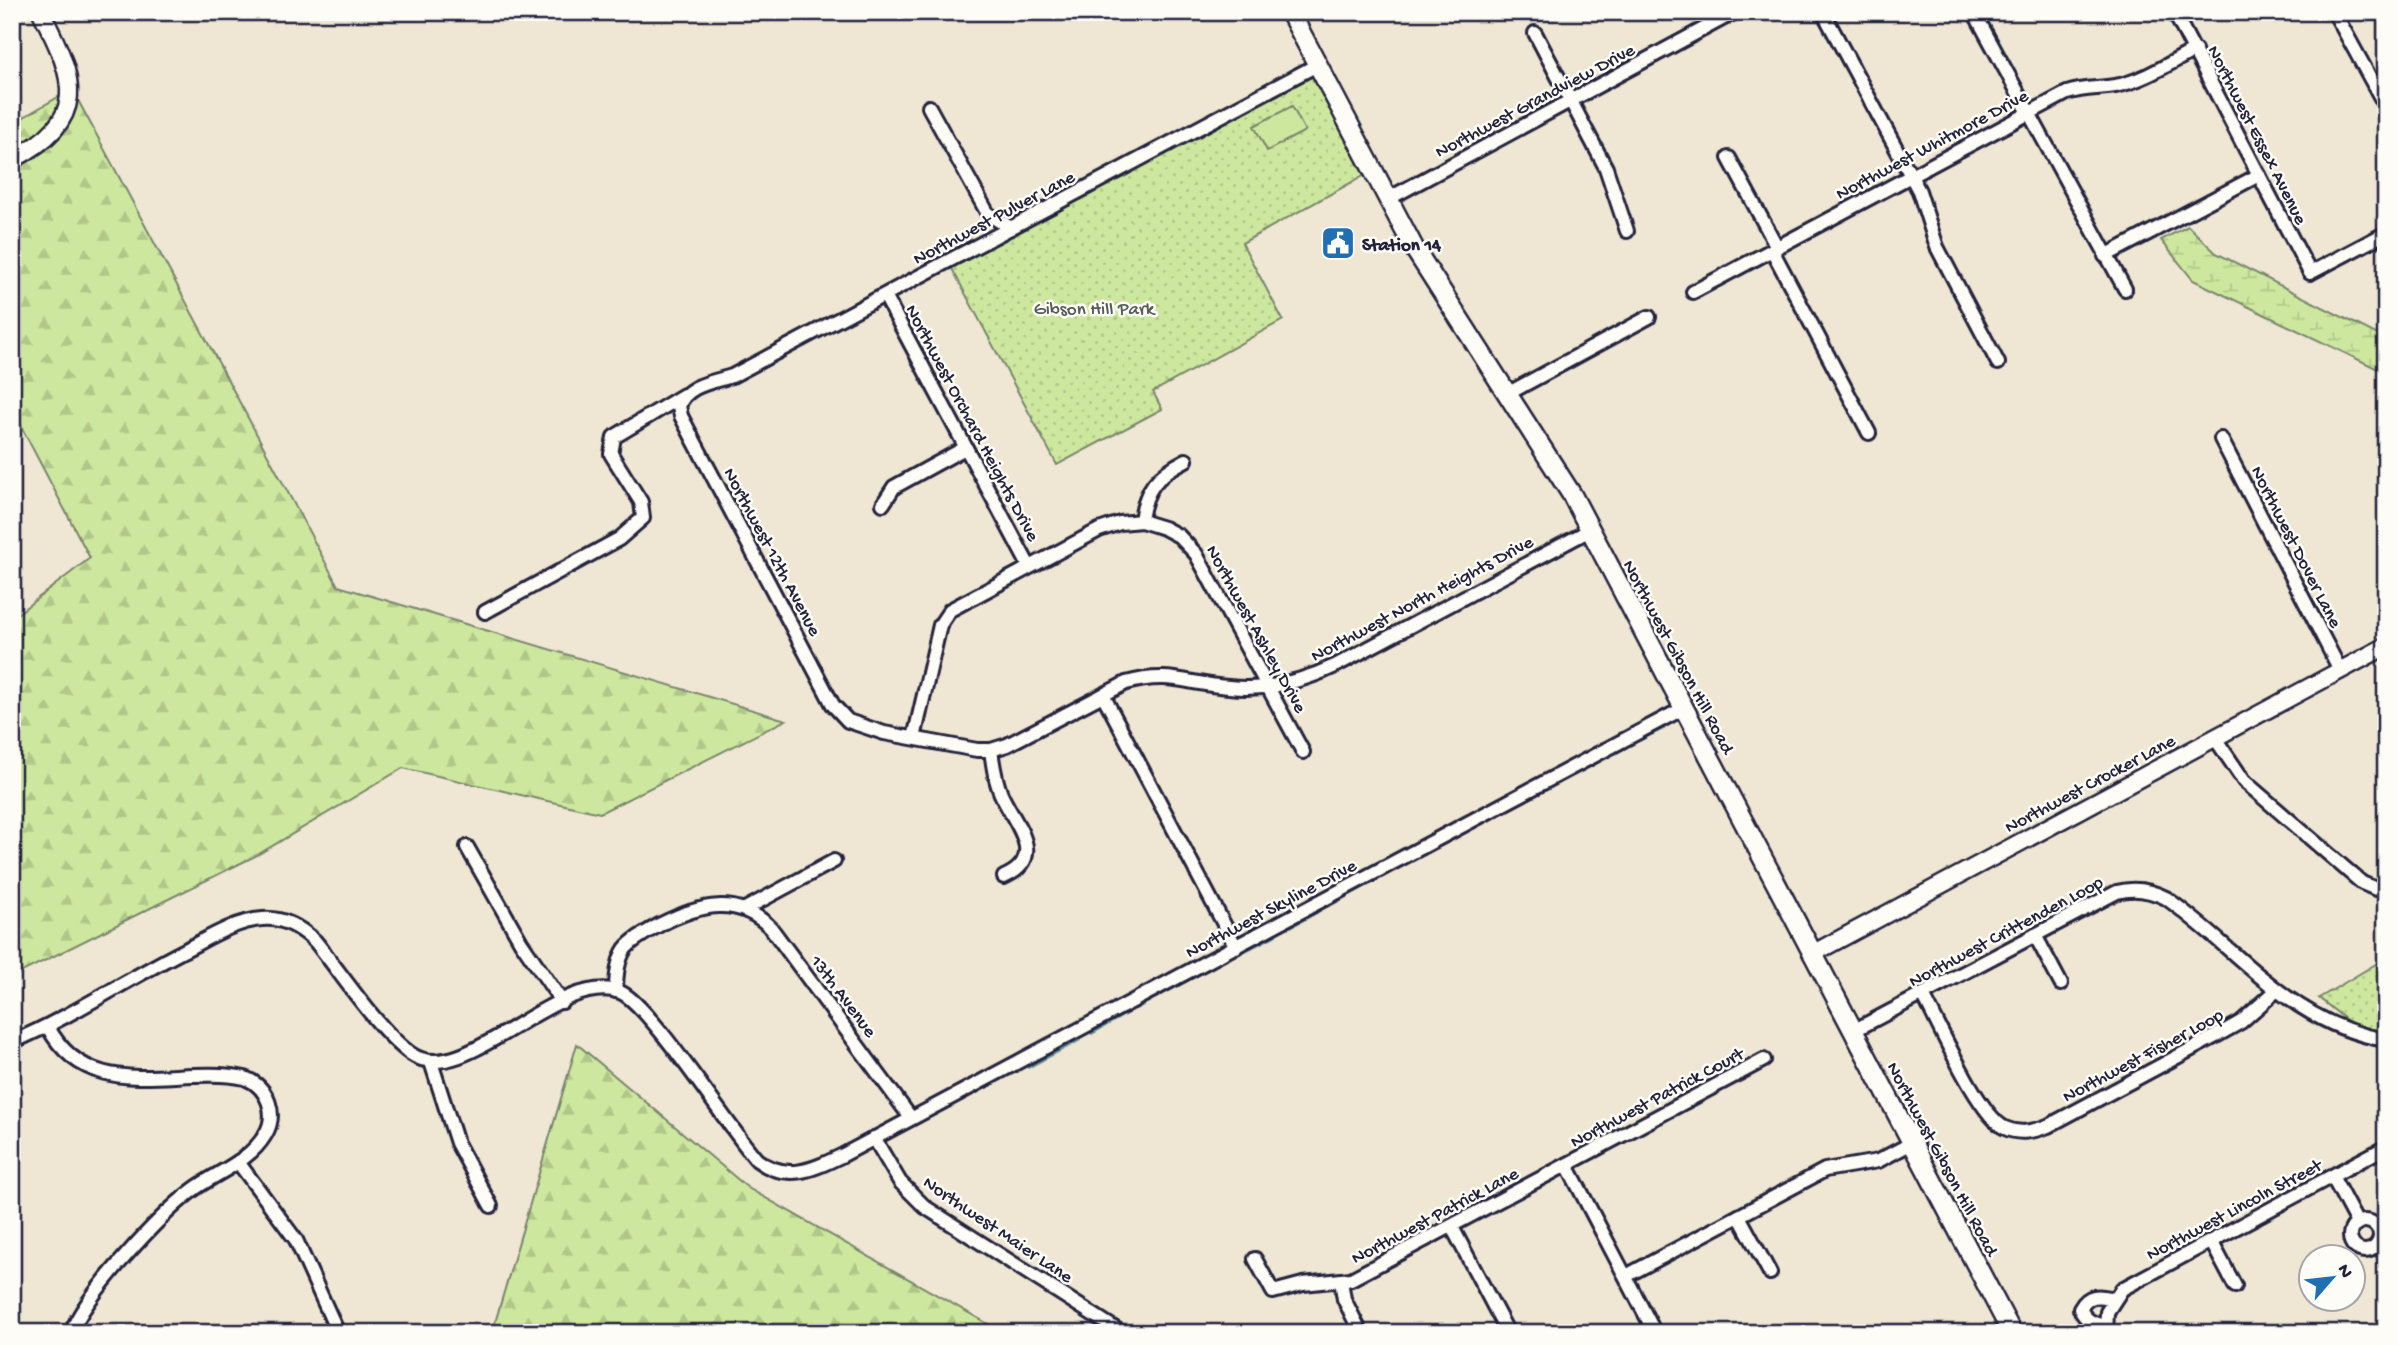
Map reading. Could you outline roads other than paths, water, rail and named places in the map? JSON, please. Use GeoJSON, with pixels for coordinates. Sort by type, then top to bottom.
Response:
{"type":"FeatureCollection","features":[{"type":"Feature","properties":{"kind":"main road","name":"Northwest Gibson Hill Road"},"geometry":{"type":"LineString","coordinates":[[1290,12],[1437,286],[1546,450],[1590,530],[1912,1143],[2006,1331]]}},
{"type":"Feature","properties":{"kind":"street"},"geometry":{"type":"LineString","coordinates":[[12,160],[49,138],[58,129],[68,107],[67,77],[41,12]]}},
{"type":"Feature","properties":{"kind":"street","name":"Northwest Grandview Drive"},"geometry":{"type":"LineString","coordinates":[[1388,199],[1735,12]]}},
{"type":"Feature","properties":{"kind":"street"},"geometry":{"type":"LineString","coordinates":[[1823,12],[1910,175],[1925,207],[1937,247],[1998,363]]}},
{"type":"Feature","properties":{"kind":"street"},"geometry":{"type":"LineString","coordinates":[[1974,12],[2125,289]]}},
{"type":"Feature","properties":{"kind":"street","name":"Northwest Essex Avenue"},"geometry":{"type":"LineString","coordinates":[[2174,12],[2310,273],[2386,233]]}},
{"type":"Feature","properties":{"kind":"street"},"geometry":{"type":"LineString","coordinates":[[2334,12],[2386,107]]}},
{"type":"Feature","properties":{"kind":"street"},"geometry":{"type":"LineString","coordinates":[[1535,33],[1606,169],[1627,231]]}},
{"type":"Feature","properties":{"kind":"street","name":"Northwest Whitmore Drive"},"geometry":{"type":"LineString","coordinates":[[1693,292],[2067,93],[2090,86],[2113,86],[2135,80],[2195,50]]}},
{"type":"Feature","properties":{"kind":"street","name":"Northwest Pulver Lane"},"geometry":{"type":"LineString","coordinates":[[485,612],[619,539],[643,519],[641,502],[611,454],[614,437],[702,385],[732,376],[1317,65]]}},
{"type":"Feature","properties":{"kind":"street"},"geometry":{"type":"LineString","coordinates":[[929,107],[988,214],[1012,228]]}},
{"type":"Feature","properties":{"kind":"street"},"geometry":{"type":"LineString","coordinates":[[1729,158],[1869,433]]}},
{"type":"Feature","properties":{"kind":"street"},"geometry":{"type":"LineString","coordinates":[[2105,256],[2259,175]]}},
{"type":"Feature","properties":{"kind":"street","name":"Northwest Orchard Heights Drive"},"geometry":{"type":"LineString","coordinates":[[885,296],[1029,566]]}},
{"type":"Feature","properties":{"kind":"street"},"geometry":{"type":"LineString","coordinates":[[1509,393],[1648,317]]}},
{"type":"Feature","properties":{"kind":"street","name":"Northwest 12th Avenue"},"geometry":{"type":"LineString","coordinates":[[685,394],[678,406],[681,416],[834,705],[848,721],[859,727],[914,738]]}},
{"type":"Feature","properties":{"kind":"street","name":"Northwest Dover Lane"},"geometry":{"type":"LineString","coordinates":[[2221,439],[2340,670]]}},
{"type":"Feature","properties":{"kind":"street"},"geometry":{"type":"LineString","coordinates":[[884,504],[894,487],[965,448]]}},
{"type":"Feature","properties":{"kind":"street"},"geometry":{"type":"LineString","coordinates":[[1004,877],[1021,867],[1027,852],[1022,835],[1000,793],[991,750],[914,738],[943,619],[959,604],[1099,530],[1120,523],[1141,521],[1144,500],[1152,483],[1186,460]]}},
{"type":"Feature","properties":{"kind":"street","name":"Northwest Ashley Drive"},"geometry":{"type":"LineString","coordinates":[[1141,521],[1164,528],[1190,546],[1303,752]]}},
{"type":"Feature","properties":{"kind":"street","name":"Northwest North Heights Drive"},"geometry":{"type":"LineString","coordinates":[[991,750],[1007,745],[1126,683],[1158,676],[1229,687],[1268,686],[1294,682],[1327,670],[1590,530]]}},
{"type":"Feature","properties":{"kind":"street","name":"Northwest Crocker Lane"},"geometry":{"type":"LineString","coordinates":[[1812,954],[2386,646]]}},
{"type":"Feature","properties":{"kind":"street"},"geometry":{"type":"LineString","coordinates":[[1103,695],[1236,947]]}},
{"type":"Feature","properties":{"kind":"street","name":"Northwest Skyline Drive"},"geometry":{"type":"LineString","coordinates":[[616,991],[626,995],[646,1014],[740,1141],[768,1169],[783,1174],[807,1171],[1236,947],[1684,708]]}},
{"type":"Feature","properties":{"kind":"street"},"geometry":{"type":"LineString","coordinates":[[2215,738],[2235,772],[2278,813],[2362,883],[2386,889]]}},
{"type":"Feature","properties":{"kind":"street"},"geometry":{"type":"LineString","coordinates":[[467,847],[521,942],[562,1002]]}},
{"type":"Feature","properties":{"kind":"street"},"geometry":{"type":"LineString","coordinates":[[12,1042],[48,1027],[100,995],[212,936],[245,922],[272,919],[303,930],[411,1054],[440,1063],[466,1053],[562,1002],[593,992],[616,991],[620,959],[625,949],[642,935],[692,909],[714,905],[741,908],[834,861]]}},
{"type":"Feature","properties":{"kind":"street","name":"Northwest Crittenden Loop"},"geometry":{"type":"LineString","coordinates":[[1853,1031],[2117,892],[2148,890],[2172,903],[2276,991],[2319,1020],[2347,1031],[2386,1040]]}},
{"type":"Feature","properties":{"kind":"street","name":"13th Avenue"},"geometry":{"type":"LineString","coordinates":[[741,908],[771,928],[911,1118]]}},
{"type":"Feature","properties":{"kind":"street"},"geometry":{"type":"LineString","coordinates":[[2035,935],[2061,984]]}},
{"type":"Feature","properties":{"kind":"street","name":"Northwest Fisher Loop"},"geometry":{"type":"LineString","coordinates":[[1923,995],[1985,1111],[2003,1127],[2016,1131],[2048,1126],[2216,1036],[2241,1022],[2276,991]]}},
{"type":"Feature","properties":{"kind":"street"},"geometry":{"type":"LineString","coordinates":[[48,1027],[63,1051],[90,1070],[114,1076],[238,1076],[257,1084],[268,1100],[269,1128],[261,1141],[238,1162],[192,1191],[167,1215],[106,1280],[80,1315],[71,1333]]}},
{"type":"Feature","properties":{"kind":"street","name":"Northwest Patrick Court"},"geometry":{"type":"LineString","coordinates":[[1567,1165],[1764,1060]]}},
{"type":"Feature","properties":{"kind":"street"},"geometry":{"type":"LineString","coordinates":[[431,1062],[457,1143],[491,1206]]}},
{"type":"Feature","properties":{"kind":"street","name":"Northwest Maier Lane"},"geometry":{"type":"LineString","coordinates":[[874,1138],[900,1182],[925,1206],[1122,1333]]}},
{"type":"Feature","properties":{"kind":"street"},"geometry":{"type":"LineString","coordinates":[[1626,1276],[1825,1170],[1864,1166],[1912,1143]]}},
{"type":"Feature","properties":{"kind":"street","name":"Northwest Lincoln Street"},"geometry":{"type":"LineString","coordinates":[[2113,1299],[2122,1289],[2386,1147]]}},
{"type":"Feature","properties":{"kind":"street"},"geometry":{"type":"LineString","coordinates":[[238,1162],[296,1240],[338,1333]]}},
{"type":"Feature","properties":{"kind":"street"},"geometry":{"type":"LineString","coordinates":[[1567,1165],[1655,1333]]}},
{"type":"Feature","properties":{"kind":"street","name":"Northwest Patrick Lane"},"geometry":{"type":"LineString","coordinates":[[1255,1259],[1273,1292],[1303,1284],[1341,1281],[1364,1273],[1567,1165]]}},
{"type":"Feature","properties":{"kind":"street"},"geometry":{"type":"LineString","coordinates":[[2332,1176],[2357,1223]]}},
{"type":"Feature","properties":{"kind":"street"},"geometry":{"type":"LineString","coordinates":[[1739,1216],[1770,1273]]}},
{"type":"Feature","properties":{"kind":"street"},"geometry":{"type":"LineString","coordinates":[[1452,1227],[1508,1333]]}},
{"type":"Feature","properties":{"kind":"street"},"geometry":{"type":"LineString","coordinates":[[2211,1241],[2235,1286]]}},
{"type":"Feature","properties":{"kind":"street"},"geometry":{"type":"LineString","coordinates":[[1341,1281],[1344,1299],[1361,1333]]}},
{"type":"Feature","properties":{"kind":"street"},"geometry":{"type":"LineString","coordinates":[[2092,1297],[2113,1299],[2106,1329],[2094,1325],[2084,1317],[2080,1309],[2084,1301],[2092,1297]]}},
{"type":"Feature","properties":{"kind":"waterway"},"geometry":{"type":"LineString","coordinates":[[1641,739],[1664,728]]}},
{"type":"Feature","properties":{"kind":"waterway"},"geometry":{"type":"LineString","coordinates":[[1615,753],[1626,747]]}},
{"type":"Feature","properties":{"kind":"waterway"},"geometry":{"type":"LineString","coordinates":[[1487,820],[1598,762]]}},
{"type":"Feature","properties":{"kind":"waterway"},"geometry":{"type":"LineString","coordinates":[[1407,863],[1471,829]]}},
{"type":"Feature","properties":{"kind":"waterway"},"geometry":{"type":"LineString","coordinates":[[1332,904],[1389,873]]}},
{"type":"Feature","properties":{"kind":"waterway"},"geometry":{"type":"LineString","coordinates":[[1291,926],[1317,912]]}},
{"type":"Feature","properties":{"kind":"waterway"},"geometry":{"type":"LineString","coordinates":[[1246,950],[1275,935]]}},
{"type":"Feature","properties":{"kind":"waterway"},"geometry":{"type":"LineString","coordinates":[[1136,1008],[1214,966]]}},
{"type":"Feature","properties":{"kind":"waterway"},"geometry":{"type":"LineString","coordinates":[[1092,1033],[1128,1012]]}},
{"type":"Feature","properties":{"kind":"waterway"},"geometry":{"type":"LineString","coordinates":[[1028,1067],[1079,1040]]}},
{"type":"Feature","properties":{"kind":"place","name":"Station 14"},"geometry":{"type":"Point","coordinates":[1338,243]}},
{"type":"Feature","properties":{"kind":"park label","name":"Gibson Hill Park"},"geometry":{"type":"Point","coordinates":[1094,307]}}]}
